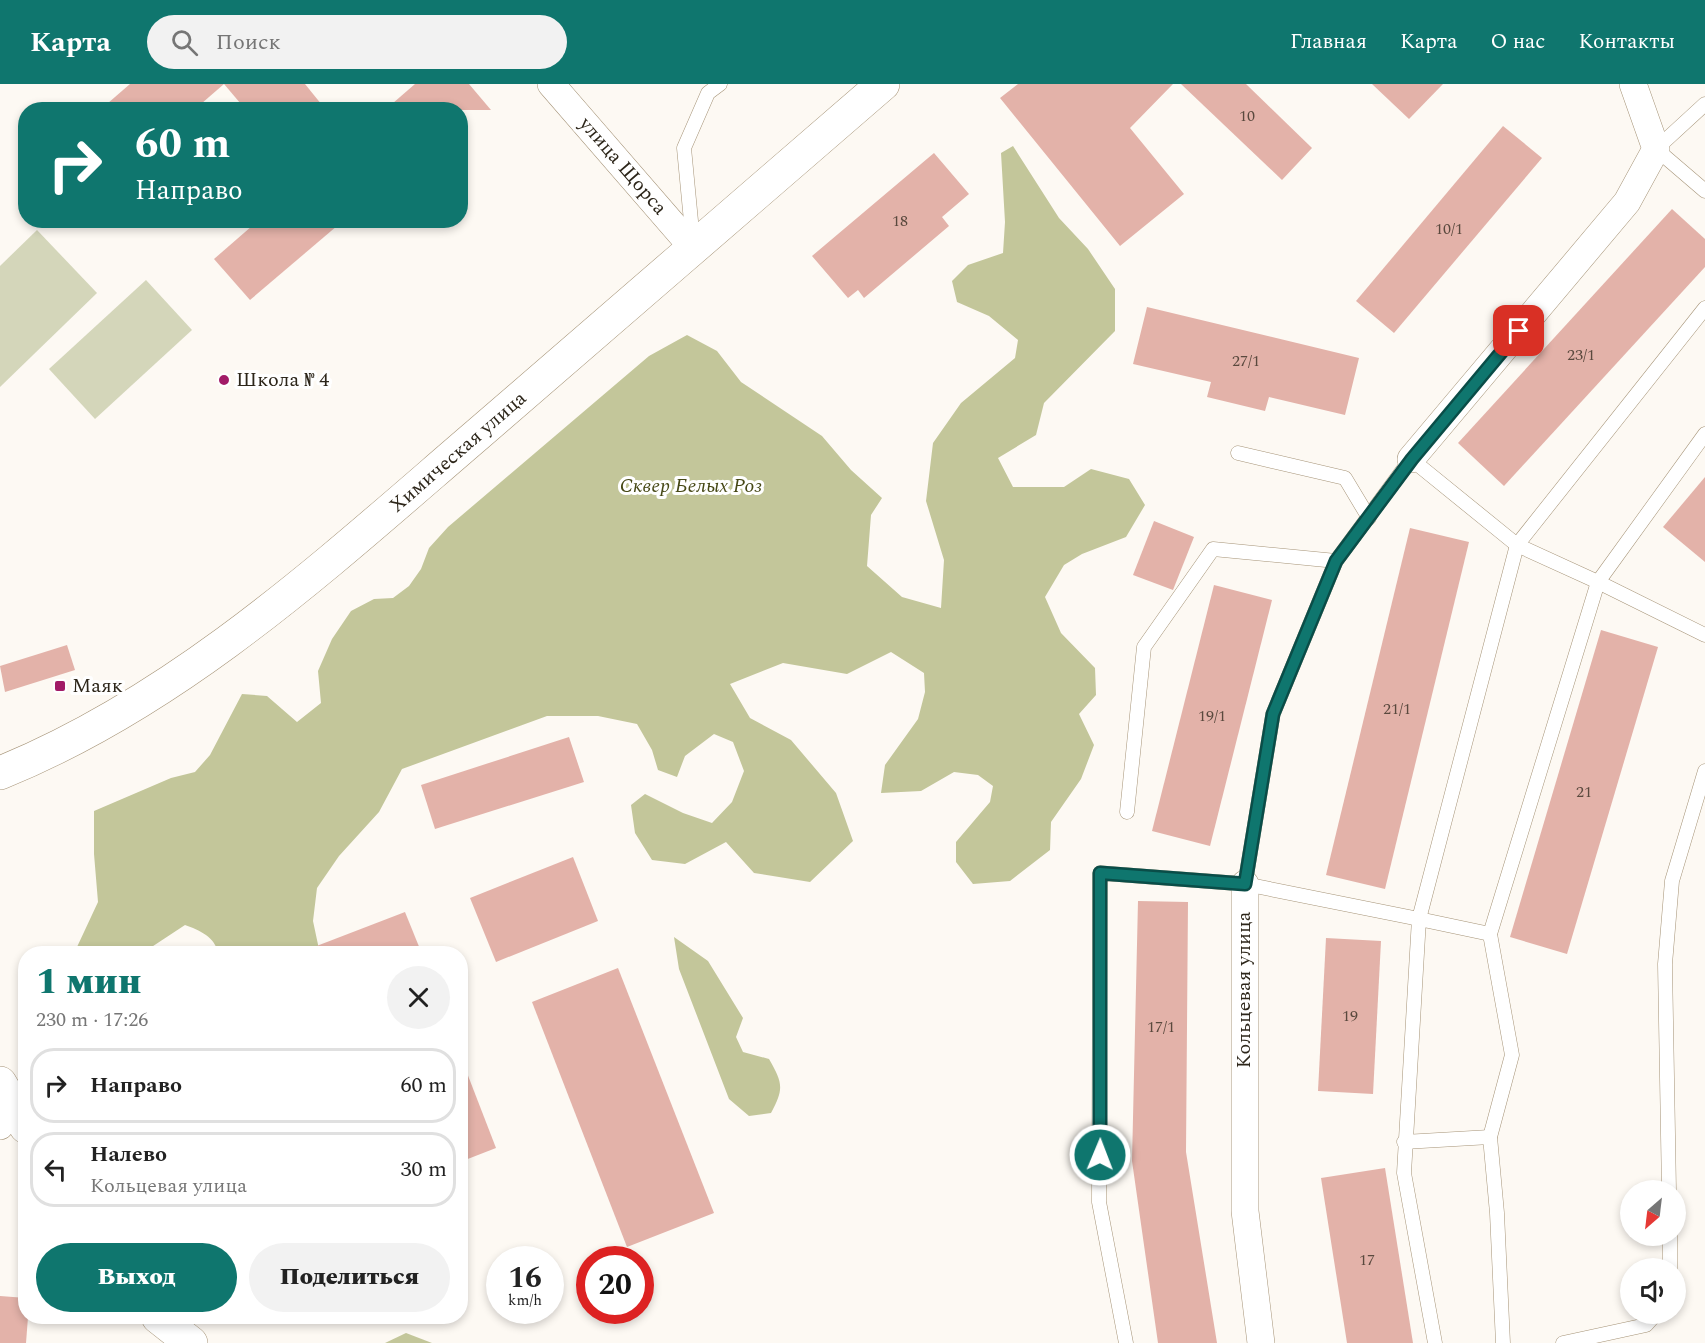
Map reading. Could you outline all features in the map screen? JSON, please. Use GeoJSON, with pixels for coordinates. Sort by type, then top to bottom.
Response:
{"type":"FeatureCollection","features":[{"type":"Feature","properties":{"kind":"street","name":"улица Щорса"},"geometry":{"type":"LineString","coordinates":[[551,84],[694,249]]}},
{"type":"Feature","properties":{"kind":"street","name":"Химическая улица"},"geometry":{"type":"LineString","coordinates":[[0,773],[102,726],[156,693],[336,556],[883,84]]}},
{"type":"Feature","properties":{"kind":"street"},"geometry":{"type":"LineString","coordinates":[[1633,84],[1656,149]]}},
{"type":"Feature","properties":{"kind":"street","name":"Кольцевая улица"},"geometry":{"type":"LineString","coordinates":[[1412,459],[1627,202],[1656,149]]}},
{"type":"Feature","properties":{"kind":"street","name":"Кольцевая улица"},"geometry":{"type":"LineString","coordinates":[[1245,884],[1245,1211],[1261,1343]]}},
{"type":"Feature","properties":{"kind":"street"},"geometry":{"type":"LineString","coordinates":[[167,1324],[191,1343]]}},
{"type":"Feature","properties":{"kind":"lane"},"geometry":{"type":"LineString","coordinates":[[694,249],[684,147],[708,93],[720,84]]}},
{"type":"Feature","properties":{"kind":"lane"},"geometry":{"type":"LineString","coordinates":[[1705,104],[1656,149],[1705,191]]}},
{"type":"Feature","properties":{"kind":"lane"},"geometry":{"type":"LineString","coordinates":[[1435,1343],[1404,1173],[1404,1142],[1419,919],[1517,545],[1705,308]]}},
{"type":"Feature","properties":{"kind":"lane"},"geometry":{"type":"LineString","coordinates":[[1503,1343],[1497,1213],[1490,1137],[1512,1055],[1490,933],[1598,582],[1705,434]]}},
{"type":"Feature","properties":{"kind":"lane"},"geometry":{"type":"LineString","coordinates":[[1238,453],[1345,478],[1369,518]]}},
{"type":"Feature","properties":{"kind":"lane"},"geometry":{"type":"LineString","coordinates":[[1412,459],[1517,545],[1705,635]]}},
{"type":"Feature","properties":{"kind":"lane","name":"Кольцевая улица"},"geometry":{"type":"LineString","coordinates":[[1245,884],[1273,714],[1336,561],[1412,459]]}},
{"type":"Feature","properties":{"kind":"lane"},"geometry":{"type":"LineString","coordinates":[[1126,812],[1144,647],[1213,549],[1336,561]]}},
{"type":"Feature","properties":{"kind":"lane"},"geometry":{"type":"LineString","coordinates":[[1669,1180],[1665,964],[1672,881],[1705,771]]}},
{"type":"Feature","properties":{"kind":"lane"},"geometry":{"type":"LineString","coordinates":[[1126,1343],[1099,1202],[1100,873],[1245,884],[1490,933]]}},
{"type":"Feature","properties":{"kind":"lane"},"geometry":{"type":"LineString","coordinates":[[1404,1142],[1490,1137]]}},
{"type":"Feature","properties":{"kind":"lane"},"geometry":{"type":"LineString","coordinates":[[1563,1343],[1647,1324]]}},
{"type":"Feature","properties":{"kind":"green space","name":"Сквер Белых Роз"},"geometry":{"type":"Polygon","coordinates":[[[1013,146],[1059,218],[1088,249],[1115,289],[1115,331],[1044,403],[1036,435],[998,458],[1013,487],[1064,487],[1091,469],[1129,479],[1145,505],[1126,537],[1082,554],[1064,565],[1045,597],[1061,633],[1095,668],[1096,695],[1079,714],[1094,745],[1081,779],[1051,822],[1050,850],[1010,881],[973,884],[956,862],[956,842],[990,802],[993,786],[978,775],[954,772],[921,791],[881,793],[885,765],[918,719],[925,692],[924,673],[891,652],[847,674],[783,663],[730,684],[750,718],[791,740],[836,793],[853,841],[810,882],[754,873],[726,842],[685,864],[652,860],[635,833],[631,805],[645,794],[683,813],[712,823],[732,802],[744,771],[733,742],[714,734],[685,756],[677,777],[658,770],[652,750],[637,724],[598,716],[547,716],[402,769],[379,812],[339,856],[317,888],[313,921],[318,946],[216,946],[201,932],[185,925],[153,946],[77,946],[98,902],[94,854],[94,811],[171,778],[195,772],[210,755],[242,694],[267,696],[297,722],[321,703],[318,671],[332,639],[351,611],[374,599],[393,598],[409,586],[421,569],[429,548],[448,527],[649,356],[687,335],[717,351],[741,382],[822,436],[851,470],[882,498],[871,515],[867,566],[902,597],[941,608],[944,560],[926,501],[933,443],[961,403],[1015,358],[1018,340],[989,316],[957,302],[952,281],[968,265],[1003,253],[1005,222],[1001,153],[1013,146]]]}},
{"type":"Feature","properties":{"kind":"green space"},"geometry":{"type":"Polygon","coordinates":[[[37,230],[97,293],[0,387],[0,266],[37,230]]]}},
{"type":"Feature","properties":{"kind":"green space"},"geometry":{"type":"Polygon","coordinates":[[[146,280],[192,330],[95,419],[49,369],[146,280]]]}},
{"type":"Feature","properties":{"kind":"green space"},"geometry":{"type":"Polygon","coordinates":[[[674,937],[708,961],[743,1018],[736,1037],[743,1052],[769,1059],[774,1067],[779,1080],[780,1092],[771,1113],[749,1116],[729,1099],[679,969],[674,937]]]}},
{"type":"Feature","properties":{"kind":"green space"},"geometry":{"type":"Polygon","coordinates":[[[406,1333],[432,1343],[385,1343],[406,1333]]]}},
{"type":"Feature","properties":{"kind":"building"},"geometry":{"type":"Polygon","coordinates":[[[130,84],[224,84],[203,102],[109,102],[130,84]]]}},
{"type":"Feature","properties":{"kind":"building"},"geometry":{"type":"Polygon","coordinates":[[[224,84],[305,84],[320,102],[239,102],[224,84]]]}},
{"type":"Feature","properties":{"kind":"building"},"geometry":{"type":"Polygon","coordinates":[[[415,84],[469,84],[491,110],[468,110],[468,102],[394,102],[415,84]]]}},
{"type":"Feature","properties":{"kind":"building"},"geometry":{"type":"Polygon","coordinates":[[[1018,84],[1173,84],[1130,128],[1184,194],[1120,246],[1000,98],[1018,84]]]}},
{"type":"Feature","properties":{"kind":"building"},"geometry":{"type":"Polygon","coordinates":[[[1181,84],[1246,84],[1312,148],[1282,180],[1181,84]]]}},
{"type":"Feature","properties":{"kind":"building"},"geometry":{"type":"Polygon","coordinates":[[[1372,84],[1443,84],[1409,119],[1372,84]]]}},
{"type":"Feature","properties":{"kind":"building"},"geometry":{"type":"Polygon","coordinates":[[[1503,126],[1542,158],[1394,333],[1356,301],[1503,126]]]}},
{"type":"Feature","properties":{"kind":"building"},"geometry":{"type":"Polygon","coordinates":[[[934,153],[969,194],[942,217],[949,226],[864,298],[858,290],[848,298],[812,256],[934,153]]]}},
{"type":"Feature","properties":{"kind":"building"},"geometry":{"type":"Polygon","coordinates":[[[1672,209],[1705,239],[1705,267],[1504,486],[1458,443],[1672,209]]]}},
{"type":"Feature","properties":{"kind":"building"},"geometry":{"type":"Polygon","coordinates":[[[250,228],[335,228],[250,300],[214,259],[250,228]]]}},
{"type":"Feature","properties":{"kind":"building"},"geometry":{"type":"Polygon","coordinates":[[[1147,307],[1359,358],[1345,415],[1269,397],[1265,411],[1207,397],[1211,382],[1133,364],[1147,307]]]}},
{"type":"Feature","properties":{"kind":"building"},"geometry":{"type":"Polygon","coordinates":[[[1705,477],[1705,562],[1663,527],[1705,477]]]}},
{"type":"Feature","properties":{"kind":"building"},"geometry":{"type":"Polygon","coordinates":[[[1154,521],[1194,537],[1173,590],[1133,575],[1154,521]]]}},
{"type":"Feature","properties":{"kind":"building"},"geometry":{"type":"Polygon","coordinates":[[[1410,528],[1469,542],[1385,889],[1326,875],[1410,528]]]}},
{"type":"Feature","properties":{"kind":"building"},"geometry":{"type":"Polygon","coordinates":[[[1214,585],[1272,600],[1210,846],[1152,831],[1214,585]]]}},
{"type":"Feature","properties":{"kind":"building"},"geometry":{"type":"Polygon","coordinates":[[[1601,630],[1658,647],[1567,954],[1510,937],[1601,630]]]}},
{"type":"Feature","properties":{"kind":"building"},"geometry":{"type":"Polygon","coordinates":[[[67,645],[75,670],[5,692],[0,666],[67,645]]]}},
{"type":"Feature","properties":{"kind":"building"},"geometry":{"type":"Polygon","coordinates":[[[569,737],[584,782],[435,829],[421,785],[569,737]]]}},
{"type":"Feature","properties":{"kind":"building"},"geometry":{"type":"Polygon","coordinates":[[[573,857],[598,921],[496,962],[470,898],[573,857]]]}},
{"type":"Feature","properties":{"kind":"building"},"geometry":{"type":"Polygon","coordinates":[[[1138,901],[1188,902],[1186,1152],[1217,1343],[1158,1343],[1132,1161],[1138,901]]]}},
{"type":"Feature","properties":{"kind":"building"},"geometry":{"type":"Polygon","coordinates":[[[405,912],[419,946],[317,946],[405,912]]]}},
{"type":"Feature","properties":{"kind":"building"},"geometry":{"type":"Polygon","coordinates":[[[1326,938],[1381,941],[1373,1094],[1318,1091],[1326,938]]]}},
{"type":"Feature","properties":{"kind":"building"},"geometry":{"type":"Polygon","coordinates":[[[618,968],[714,1213],[627,1246],[532,1002],[618,968]]]}},
{"type":"Feature","properties":{"kind":"building"},"geometry":{"type":"Polygon","coordinates":[[[468,1076],[496,1148],[468,1159],[468,1076]]]}},
{"type":"Feature","properties":{"kind":"building"},"geometry":{"type":"Polygon","coordinates":[[[1385,1168],[1413,1343],[1347,1343],[1321,1178],[1385,1168]]]}},
{"type":"Feature","properties":{"kind":"building"},"geometry":{"type":"Polygon","coordinates":[[[0,1296],[18,1297],[18,1324],[27,1324],[26,1343],[0,1343],[0,1296]]]}},
{"type":"Feature","properties":{"kind":"place","name":"Школа № 4"},"geometry":{"type":"Point","coordinates":[224,380]}},
{"type":"Feature","properties":{"kind":"place","name":"Маяк"},"geometry":{"type":"Point","coordinates":[60,686]}},
{"type":"Feature","properties":{"kind":"route"},"geometry":{"type":"LineString","coordinates":[[1100,1155],[1100,873],[1245,884],[1273,714],[1336,561],[1412,459],[1519,331]]}}]}
